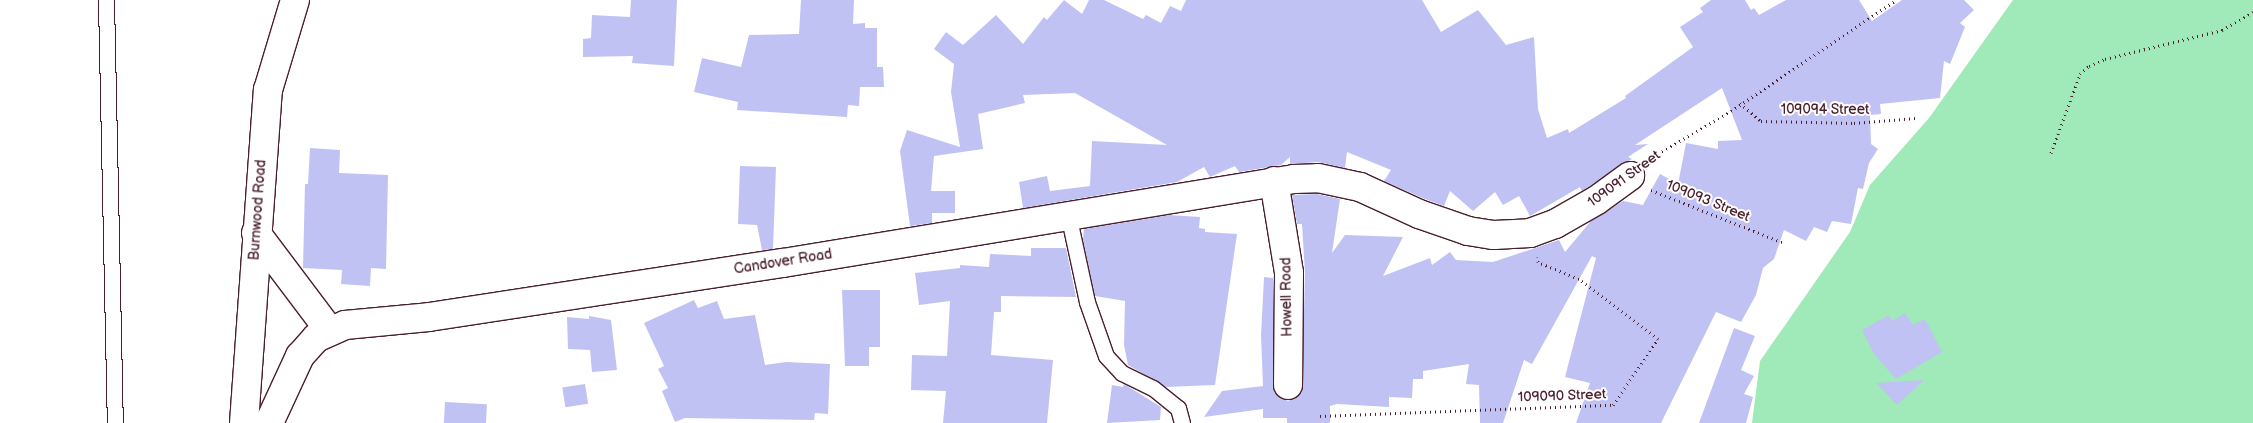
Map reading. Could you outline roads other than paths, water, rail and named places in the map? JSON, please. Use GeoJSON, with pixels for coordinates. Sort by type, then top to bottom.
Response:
{"type":"FeatureCollection","features":[{"type":"Feature","properties":{"kind":"street","name":"Burnwood Road"},"geometry":{"type":"LineString","coordinates":[[244,423],[256,233],[268,90],[295,0]]}},
{"type":"Feature","properties":{"kind":"street","name":"109091 Street"},"geometry":{"type":"LineString","coordinates":[[1235,186],[1318,178],[1339,181],[1468,231],[1494,235],[1530,233],[1555,224],[1589,205],[1630,176]]}},
{"type":"Feature","properties":{"kind":"street","name":"Howell Road"},"geometry":{"type":"LineString","coordinates":[[1274,181],[1289,272],[1288,385]]}},
{"type":"Feature","properties":{"kind":"street","name":"Candover Road"},"geometry":{"type":"LineString","coordinates":[[269,423],[300,356],[316,338],[329,330],[345,325],[429,317],[783,263],[1235,186]]}},
{"type":"Feature","properties":{"kind":"street"},"geometry":{"type":"LineString","coordinates":[[256,233],[329,330]]}},
{"type":"Feature","properties":{"kind":"lane"},"geometry":{"type":"LineString","coordinates":[[106,0],[115,423]]}},
{"type":"Feature","properties":{"kind":"lane"},"geometry":{"type":"LineString","coordinates":[[1068,214],[1087,302],[1106,356],[1122,373],[1153,388],[1178,408],[1182,423]]}}]}
